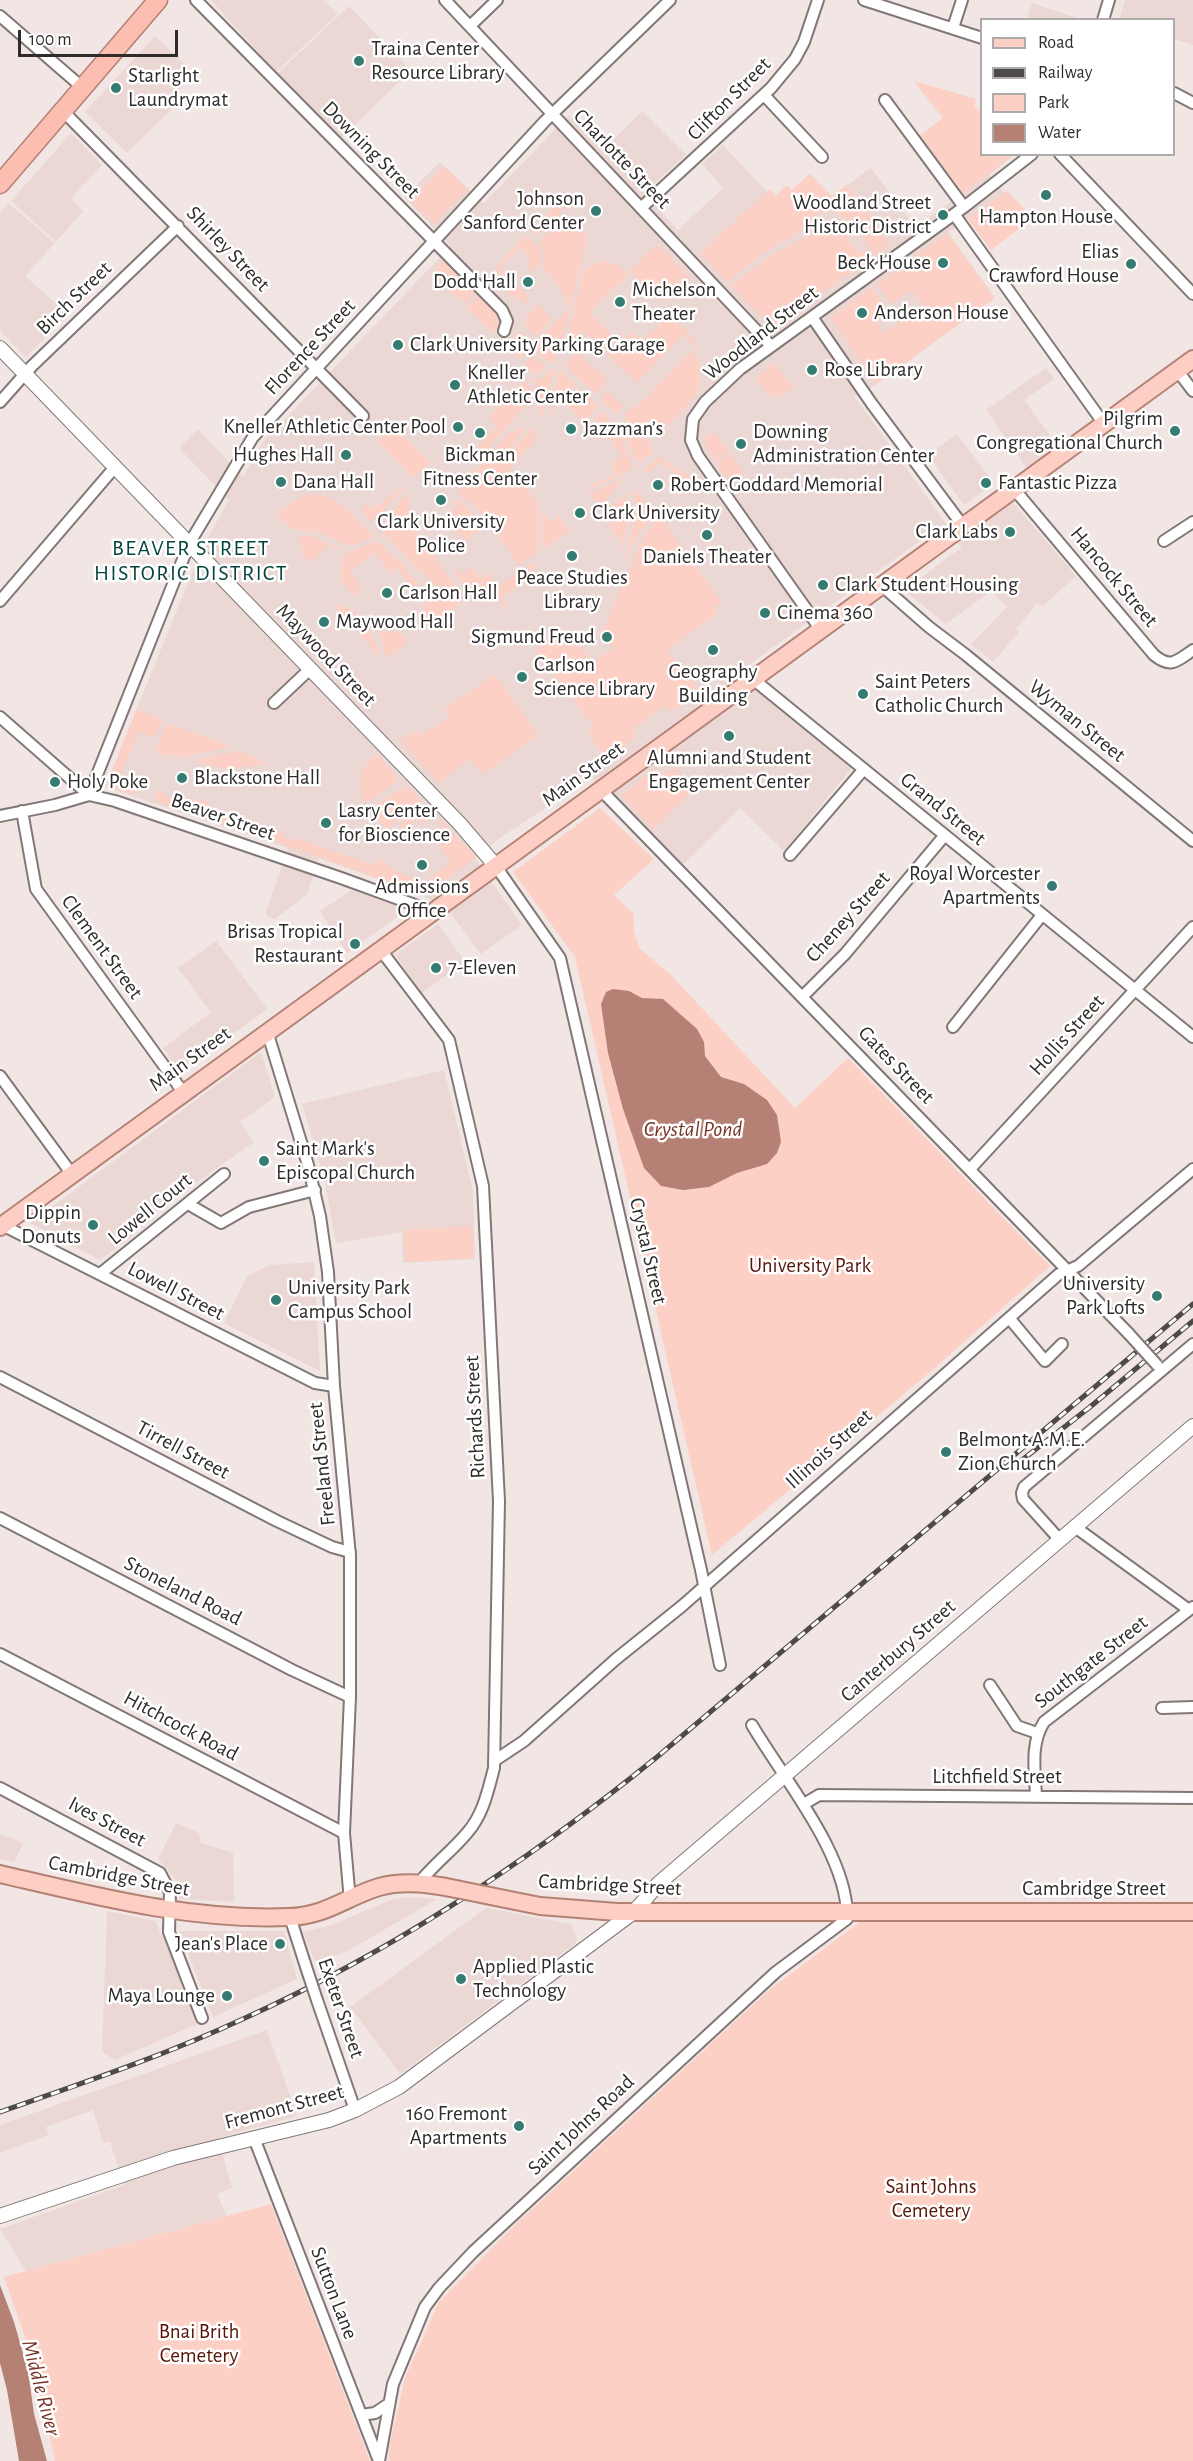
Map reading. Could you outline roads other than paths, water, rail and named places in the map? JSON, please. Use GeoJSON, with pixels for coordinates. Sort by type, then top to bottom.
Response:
{"type":"FeatureCollection","features":[{"type":"Feature","properties":{"kind":"highway"},"geometry":{"type":"LineString","coordinates":[[2,178],[158,0]]}},
{"type":"Feature","properties":{"kind":"main road","name":"Main Street"},"geometry":{"type":"LineString","coordinates":[[1,1226],[1193,359]]}},
{"type":"Feature","properties":{"kind":"main road","name":"Cambridge Street"},"geometry":{"type":"LineString","coordinates":[[0,1874],[171,1911],[206,1915],[290,1917],[320,1913],[380,1887],[418,1884],[456,1889],[540,1906],[591,1911],[1193,1911]]}},
{"type":"Feature","properties":{"kind":"street","name":"Downing Street"},"geometry":{"type":"LineString","coordinates":[[196,0],[505,313],[507,324],[504,331]]}},
{"type":"Feature","properties":{"kind":"street","name":"Charlotte Street"},"geometry":{"type":"LineString","coordinates":[[445,0],[771,346]]}},
{"type":"Feature","properties":{"kind":"street"},"geometry":{"type":"LineString","coordinates":[[470,26],[497,0]]}},
{"type":"Feature","properties":{"kind":"street","name":"Florence Street"},"geometry":{"type":"LineString","coordinates":[[89,795],[189,544],[253,437],[552,115],[670,0]]}},
{"type":"Feature","properties":{"kind":"street","name":"Clifton Street"},"geometry":{"type":"LineString","coordinates":[[641,208],[764,94],[795,59],[804,42],[818,0]]}},
{"type":"Feature","properties":{"kind":"street"},"geometry":{"type":"LineString","coordinates":[[864,0],[980,38]]}},
{"type":"Feature","properties":{"kind":"street"},"geometry":{"type":"LineString","coordinates":[[953,28],[962,0]]}},
{"type":"Feature","properties":{"kind":"street"},"geometry":{"type":"LineString","coordinates":[[1104,18],[1109,0]]}},
{"type":"Feature","properties":{"kind":"street"},"geometry":{"type":"LineString","coordinates":[[0,16],[82,88]]}},
{"type":"Feature","properties":{"kind":"street"},"geometry":{"type":"LineString","coordinates":[[764,94],[822,157]]}},
{"type":"Feature","properties":{"kind":"street"},"geometry":{"type":"LineString","coordinates":[[1175,94],[1193,103]]}},
{"type":"Feature","properties":{"kind":"street"},"geometry":{"type":"LineString","coordinates":[[885,100],[964,207]]}},
{"type":"Feature","properties":{"kind":"street","name":"Shirley Street"},"geometry":{"type":"LineString","coordinates":[[63,111],[363,416]]}},
{"type":"Feature","properties":{"kind":"street","name":"Woodland Street"},"geometry":{"type":"LineString","coordinates":[[821,630],[698,456],[691,440],[693,419],[705,402],[740,369],[964,207],[1029,156]]}},
{"type":"Feature","properties":{"kind":"street"},"geometry":{"type":"LineString","coordinates":[[1062,156],[1193,294]]}},
{"type":"Feature","properties":{"kind":"street"},"geometry":{"type":"LineString","coordinates":[[954,214],[1104,424]]}},
{"type":"Feature","properties":{"kind":"street","name":"Birch Street"},"geometry":{"type":"LineString","coordinates":[[0,402],[25,374],[178,226]]}},
{"type":"Feature","properties":{"kind":"street"},"geometry":{"type":"LineString","coordinates":[[812,317],[872,404],[963,526]]}},
{"type":"Feature","properties":{"kind":"street","name":"Maywood Street"},"geometry":{"type":"LineString","coordinates":[[0,348],[460,824],[495,865]]}},
{"type":"Feature","properties":{"kind":"street"},"geometry":{"type":"LineString","coordinates":[[1178,370],[1193,391]]}},
{"type":"Feature","properties":{"kind":"street"},"geometry":{"type":"LineString","coordinates":[[0,602],[115,467]]}},
{"type":"Feature","properties":{"kind":"street","name":"Hancock Street"},"geometry":{"type":"LineString","coordinates":[[1014,489],[1154,655],[1164,663],[1171,663],[1193,650]]}},
{"type":"Feature","properties":{"kind":"street"},"geometry":{"type":"LineString","coordinates":[[1164,541],[1193,522]]}},
{"type":"Feature","properties":{"kind":"street","name":"Wyman Street"},"geometry":{"type":"LineString","coordinates":[[881,585],[929,627],[1193,841]]}},
{"type":"Feature","properties":{"kind":"street"},"geometry":{"type":"LineString","coordinates":[[274,703],[310,669]]}},
{"type":"Feature","properties":{"kind":"street","name":"Grand Street"},"geometry":{"type":"LineString","coordinates":[[753,679],[1193,1037]]}},
{"type":"Feature","properties":{"kind":"street"},"geometry":{"type":"LineString","coordinates":[[0,717],[89,795]]}},
{"type":"Feature","properties":{"kind":"street"},"geometry":{"type":"LineString","coordinates":[[790,855],[864,769]]}},
{"type":"Feature","properties":{"kind":"street","name":"Gates Street"},"geometry":{"type":"LineString","coordinates":[[600,789],[1160,1367]]}},
{"type":"Feature","properties":{"kind":"street","name":"Beaver Street"},"geometry":{"type":"LineString","coordinates":[[0,816],[89,795],[115,801],[210,832],[415,905],[428,914]]}},
{"type":"Feature","properties":{"kind":"street","name":"Clement Street"},"geometry":{"type":"LineString","coordinates":[[22,812],[36,889],[183,1092]]}},
{"type":"Feature","properties":{"kind":"street","name":"Cheney Street"},"geometry":{"type":"LineString","coordinates":[[802,997],[845,954],[945,835]]}},
{"type":"Feature","properties":{"kind":"street","name":"Crystal Street"},"geometry":{"type":"LineString","coordinates":[[495,865],[560,958],[704,1585],[720,1665]]}},
{"type":"Feature","properties":{"kind":"street"},"geometry":{"type":"LineString","coordinates":[[953,1027],[1042,915]]}},
{"type":"Feature","properties":{"kind":"street","name":"Hollis Street"},"geometry":{"type":"LineString","coordinates":[[970,1169],[1193,927]]}},
{"type":"Feature","properties":{"kind":"street","name":"Richards Street"},"geometry":{"type":"LineString","coordinates":[[380,949],[448,1040],[483,1186],[499,1501],[494,1761],[489,1790],[477,1819],[468,1832],[430,1868],[418,1884]]}},
{"type":"Feature","properties":{"kind":"street","name":"Freeland Street"},"geometry":{"type":"LineString","coordinates":[[267,1031],[315,1190],[328,1272],[334,1386],[350,1552],[350,1697],[345,1833],[350,1901]]}},
{"type":"Feature","properties":{"kind":"street"},"geometry":{"type":"LineString","coordinates":[[0,1076],[71,1173]]}},
{"type":"Feature","properties":{"kind":"street","name":"Illinois Street"},"geometry":{"type":"LineString","coordinates":[[494,1761],[524,1742],[1059,1274],[1078,1266],[1193,1169]]}},
{"type":"Feature","properties":{"kind":"street","name":"Lowell Court"},"geometry":{"type":"LineString","coordinates":[[100,1274],[224,1174]]}},
{"type":"Feature","properties":{"kind":"street"},"geometry":{"type":"LineString","coordinates":[[188,1204],[221,1223],[249,1208],[315,1190]]}},
{"type":"Feature","properties":{"kind":"street","name":"Lowell Street"},"geometry":{"type":"LineString","coordinates":[[1,1226],[315,1383],[334,1386]]}},
{"type":"Feature","properties":{"kind":"street"},"geometry":{"type":"LineString","coordinates":[[1010,1319],[1045,1360],[1062,1344]]}},
{"type":"Feature","properties":{"kind":"street"},"geometry":{"type":"LineString","coordinates":[[1060,1540],[1023,1499],[1024,1487],[1160,1367],[1193,1344]]}},
{"type":"Feature","properties":{"kind":"street","name":"Tirrell Street"},"geometry":{"type":"LineString","coordinates":[[0,1377],[278,1521],[332,1547],[350,1552]]}},
{"type":"Feature","properties":{"kind":"street","name":"Canterbury Street"},"geometry":{"type":"LineString","coordinates":[[635,1911],[659,1883],[1193,1426]]}},
{"type":"Feature","properties":{"kind":"street","name":"Stoneland Road"},"geometry":{"type":"LineString","coordinates":[[0,1518],[292,1670],[350,1697]]}},
{"type":"Feature","properties":{"kind":"street"},"geometry":{"type":"LineString","coordinates":[[1075,1527],[1191,1608]]}},
{"type":"Feature","properties":{"kind":"street","name":"Southgate Street"},"geometry":{"type":"LineString","coordinates":[[1036,1796],[1035,1750],[1037,1733],[1044,1722],[1191,1608]]}},
{"type":"Feature","properties":{"kind":"street","name":"Hitchcock Road"},"geometry":{"type":"LineString","coordinates":[[0,1654],[345,1833]]}},
{"type":"Feature","properties":{"kind":"street"},"geometry":{"type":"LineString","coordinates":[[990,1685],[1017,1726],[1037,1733]]}},
{"type":"Feature","properties":{"kind":"street"},"geometry":{"type":"LineString","coordinates":[[1162,1708],[1193,1707]]}},
{"type":"Feature","properties":{"kind":"street"},"geometry":{"type":"LineString","coordinates":[[752,1725],[804,1804],[839,1872],[846,1895],[847,1910]]}},
{"type":"Feature","properties":{"kind":"street","name":"Ives Street"},"geometry":{"type":"LineString","coordinates":[[0,1788],[160,1873],[170,1892],[169,1932],[202,2018]]}},
{"type":"Feature","properties":{"kind":"street","name":"Litchfield Street"},"geometry":{"type":"LineString","coordinates":[[804,1804],[819,1795],[1193,1798]]}},
{"type":"Feature","properties":{"kind":"street","name":"Saint Johns Road"},"geometry":{"type":"LineString","coordinates":[[379,2461],[387,2405],[393,2384],[425,2307],[439,2288],[473,2252],[776,1972],[847,1919],[847,1910]]}},
{"type":"Feature","properties":{"kind":"street","name":"Fremont Street"},"geometry":{"type":"LineString","coordinates":[[0,2216],[173,2158],[329,2120],[355,2110],[399,2087],[635,1911]]}},
{"type":"Feature","properties":{"kind":"street","name":"Exeter Street"},"geometry":{"type":"LineString","coordinates":[[290,1917],[355,2110]]}},
{"type":"Feature","properties":{"kind":"street","name":"Sutton Lane"},"geometry":{"type":"LineString","coordinates":[[254,2138],[379,2461]]}},
{"type":"Feature","properties":{"kind":"street"},"geometry":{"type":"LineString","coordinates":[[361,2415],[375,2413],[387,2405]]}},
{"type":"Feature","properties":{"kind":"water","name":"Crystal Pond"},"geometry":{"type":"Polygon","coordinates":[[[613,989],[629,991],[642,998],[663,999],[697,1029],[704,1042],[705,1056],[721,1077],[744,1084],[767,1100],[777,1115],[781,1142],[777,1153],[767,1164],[737,1173],[709,1187],[683,1190],[661,1186],[644,1168],[623,1109],[608,1053],[601,1004],[606,992],[613,989]]]}},
{"type":"Feature","properties":{"kind":"water"},"geometry":{"type":"Polygon","coordinates":[[[0,2285],[14,2322],[28,2371],[34,2414],[47,2461],[19,2461],[0,2363],[0,2285]]]}},
{"type":"Feature","properties":{"kind":"railway"},"geometry":{"type":"LineString","coordinates":[[0,2112],[124,2068],[245,2018],[355,1963],[460,1901],[560,1832],[657,1757],[1193,1304]]}},
{"type":"Feature","properties":{"kind":"railway"},"geometry":{"type":"LineString","coordinates":[[1013,1467],[1090,1407],[1193,1321]]}},
{"type":"Feature","properties":{"kind":"place","name":"Traina Center Resource Library"},"geometry":{"type":"Point","coordinates":[359,61]}},
{"type":"Feature","properties":{"kind":"place","name":"Starlight Laundrymat"},"geometry":{"type":"Point","coordinates":[116,88]}},
{"type":"Feature","properties":{"kind":"place","name":"Hampton House"},"geometry":{"type":"Point","coordinates":[1046,195]}},
{"type":"Feature","properties":{"kind":"place","name":"Johnson Sanford Center"},"geometry":{"type":"Point","coordinates":[596,211]}},
{"type":"Feature","properties":{"kind":"place","name":"Woodland Street Historic District"},"geometry":{"type":"Point","coordinates":[943,215]}},
{"type":"Feature","properties":{"kind":"place","name":"Beck House"},"geometry":{"type":"Point","coordinates":[943,263]}},
{"type":"Feature","properties":{"kind":"place","name":"Elias Crawford House"},"geometry":{"type":"Point","coordinates":[1131,264]}},
{"type":"Feature","properties":{"kind":"place","name":"Dodd Hall"},"geometry":{"type":"Point","coordinates":[528,282]}},
{"type":"Feature","properties":{"kind":"place","name":"Michelson Theater"},"geometry":{"type":"Point","coordinates":[620,302]}},
{"type":"Feature","properties":{"kind":"place","name":"Anderson House"},"geometry":{"type":"Point","coordinates":[862,313]}},
{"type":"Feature","properties":{"kind":"place","name":"Clark University Parking Garage"},"geometry":{"type":"Point","coordinates":[398,345]}},
{"type":"Feature","properties":{"kind":"place","name":"Rose Library"},"geometry":{"type":"Point","coordinates":[812,370]}},
{"type":"Feature","properties":{"kind":"place","name":"Kneller Athletic Center"},"geometry":{"type":"Point","coordinates":[455,385]}},
{"type":"Feature","properties":{"kind":"place","name":"Kneller Athletic Center Pool"},"geometry":{"type":"Point","coordinates":[458,427]}},
{"type":"Feature","properties":{"kind":"place","name":"Jazzman’s"},"geometry":{"type":"Point","coordinates":[571,429]}},
{"type":"Feature","properties":{"kind":"place","name":"Pilgrim Congregational Church"},"geometry":{"type":"Point","coordinates":[1175,431]}},
{"type":"Feature","properties":{"kind":"place","name":"Bickman Fitness Center"},"geometry":{"type":"Point","coordinates":[480,433]}},
{"type":"Feature","properties":{"kind":"place","name":"Downing Administration Center"},"geometry":{"type":"Point","coordinates":[741,444]}},
{"type":"Feature","properties":{"kind":"place","name":"Hughes Hall"},"geometry":{"type":"Point","coordinates":[346,455]}},
{"type":"Feature","properties":{"kind":"place","name":"Dana Hall"},"geometry":{"type":"Point","coordinates":[281,482]}},
{"type":"Feature","properties":{"kind":"place","name":"Fantastic Pizza"},"geometry":{"type":"Point","coordinates":[986,483]}},
{"type":"Feature","properties":{"kind":"place","name":"Robert Goddard Memorial"},"geometry":{"type":"Point","coordinates":[658,485]}},
{"type":"Feature","properties":{"kind":"place","name":"Clark University Police"},"geometry":{"type":"Point","coordinates":[441,500]}},
{"type":"Feature","properties":{"kind":"place","name":"Clark University"},"geometry":{"type":"Point","coordinates":[580,513]}},
{"type":"Feature","properties":{"kind":"place","name":"Clark Labs"},"geometry":{"type":"Point","coordinates":[1010,532]}},
{"type":"Feature","properties":{"kind":"place","name":"Daniels Theater"},"geometry":{"type":"Point","coordinates":[707,535]}},
{"type":"Feature","properties":{"kind":"place","name":"Peace Studies Library"},"geometry":{"type":"Point","coordinates":[572,556]}},
{"type":"Feature","properties":{"kind":"place","name":"Clark Student Housing"},"geometry":{"type":"Point","coordinates":[823,585]}},
{"type":"Feature","properties":{"kind":"place","name":"Carlson Hall"},"geometry":{"type":"Point","coordinates":[387,593]}},
{"type":"Feature","properties":{"kind":"place","name":"Cinema 360"},"geometry":{"type":"Point","coordinates":[765,613]}},
{"type":"Feature","properties":{"kind":"place","name":"Maywood Hall"},"geometry":{"type":"Point","coordinates":[324,622]}},
{"type":"Feature","properties":{"kind":"place","name":"Sigmund Freud"},"geometry":{"type":"Point","coordinates":[607,637]}},
{"type":"Feature","properties":{"kind":"place","name":"Geography Building"},"geometry":{"type":"Point","coordinates":[713,650]}},
{"type":"Feature","properties":{"kind":"place","name":"Carlson Science Library"},"geometry":{"type":"Point","coordinates":[522,677]}},
{"type":"Feature","properties":{"kind":"place","name":"Saint Peters Catholic Church"},"geometry":{"type":"Point","coordinates":[863,694]}},
{"type":"Feature","properties":{"kind":"place","name":"Alumni and Student Engagement Center"},"geometry":{"type":"Point","coordinates":[729,736]}},
{"type":"Feature","properties":{"kind":"place","name":"Blackstone Hall"},"geometry":{"type":"Point","coordinates":[182,778]}},
{"type":"Feature","properties":{"kind":"place","name":"Holy Poke"},"geometry":{"type":"Point","coordinates":[55,782]}},
{"type":"Feature","properties":{"kind":"place","name":"Lasry Center for Bioscience"},"geometry":{"type":"Point","coordinates":[326,823]}},
{"type":"Feature","properties":{"kind":"place","name":"Admissions Office"},"geometry":{"type":"Point","coordinates":[422,865]}},
{"type":"Feature","properties":{"kind":"place","name":"Royal Worcester Apartments"},"geometry":{"type":"Point","coordinates":[1052,886]}},
{"type":"Feature","properties":{"kind":"place","name":"Brisas Tropical Restaurant"},"geometry":{"type":"Point","coordinates":[355,944]}},
{"type":"Feature","properties":{"kind":"place","name":"7-Eleven"},"geometry":{"type":"Point","coordinates":[436,968]}},
{"type":"Feature","properties":{"kind":"place","name":"Saint Mark's Episcopal Church"},"geometry":{"type":"Point","coordinates":[264,1161]}},
{"type":"Feature","properties":{"kind":"place","name":"Dippin Donuts"},"geometry":{"type":"Point","coordinates":[93,1225]}},
{"type":"Feature","properties":{"kind":"place","name":"University Park Lofts"},"geometry":{"type":"Point","coordinates":[1157,1296]}},
{"type":"Feature","properties":{"kind":"place","name":"University Park Campus School"},"geometry":{"type":"Point","coordinates":[276,1300]}},
{"type":"Feature","properties":{"kind":"place","name":"Belmont A.M.E. Zion Church"},"geometry":{"type":"Point","coordinates":[946,1452]}},
{"type":"Feature","properties":{"kind":"place","name":"Jean's Place"},"geometry":{"type":"Point","coordinates":[280,1944]}},
{"type":"Feature","properties":{"kind":"place","name":"Applied Plastic Technology"},"geometry":{"type":"Point","coordinates":[461,1979]}},
{"type":"Feature","properties":{"kind":"place","name":"Maya Lounge"},"geometry":{"type":"Point","coordinates":[227,1996]}},
{"type":"Feature","properties":{"kind":"place","name":"160 Fremont Apartments"},"geometry":{"type":"Point","coordinates":[519,2126]}},
{"type":"Feature","properties":{"kind":"district","name":"BEAVER STREET HISTORIC DISTRICT"},"geometry":{"type":"Point","coordinates":[191,560]}},
{"type":"Feature","properties":{"kind":"park label","name":"University Park"},"geometry":{"type":"Point","coordinates":[810,1266]}},
{"type":"Feature","properties":{"kind":"park label","name":"Saint Johns Cemetery"},"geometry":{"type":"Point","coordinates":[931,2199]}},
{"type":"Feature","properties":{"kind":"park label","name":"Bnai Brith Cemetery"},"geometry":{"type":"Point","coordinates":[199,2344]}},
{"type":"Feature","properties":{"kind":"water label","name":"Middle River"},"geometry":{"type":"Point","coordinates":[41,2388]}}]}
